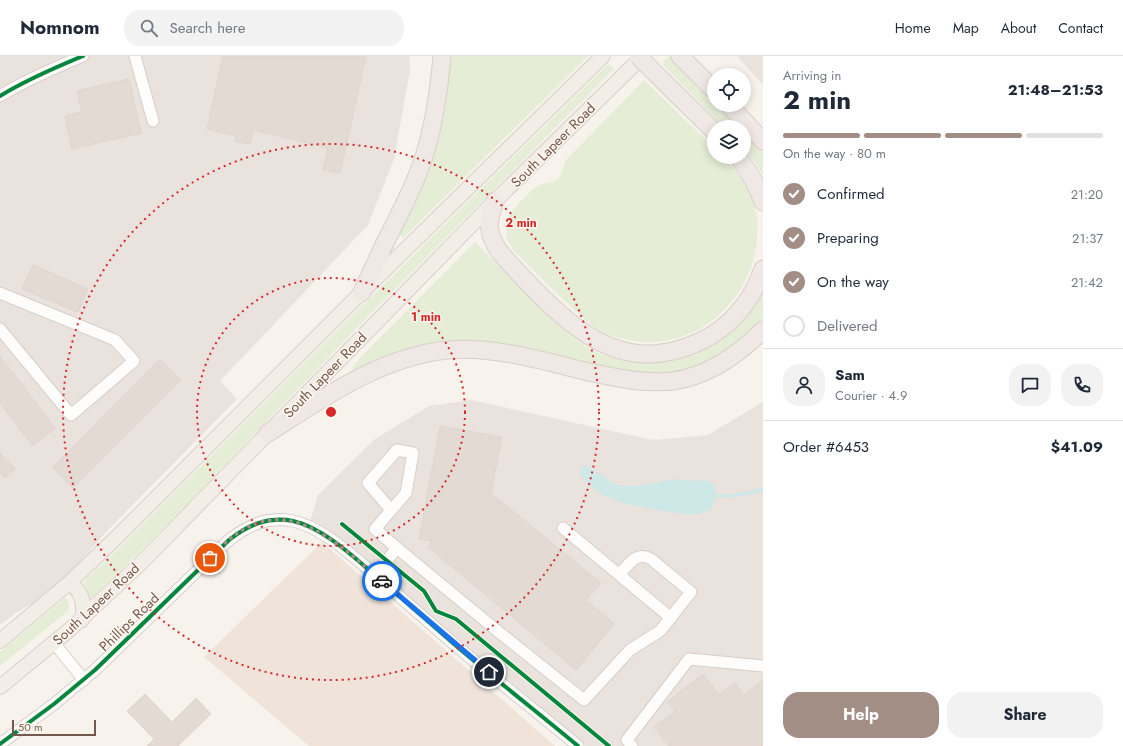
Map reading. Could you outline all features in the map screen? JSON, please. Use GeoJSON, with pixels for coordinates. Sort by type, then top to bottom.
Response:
{"type":"FeatureCollection","features":[{"type":"Feature","properties":{"kind":"highway"},"geometry":{"type":"LineString","coordinates":[[362,292],[405,204],[423,160],[435,112],[440,83],[442,56]]}},
{"type":"Feature","properties":{"kind":"highway"},"geometry":{"type":"LineString","coordinates":[[638,56],[707,124]]}},
{"type":"Feature","properties":{"kind":"highway"},"geometry":{"type":"LineString","coordinates":[[684,60],[707,83]]}},
{"type":"Feature","properties":{"kind":"highway"},"geometry":{"type":"LineString","coordinates":[[736,112],[763,141]]}},
{"type":"Feature","properties":{"kind":"highway"},"geometry":{"type":"LineString","coordinates":[[743,164],[758,187],[763,202]]}},
{"type":"Feature","properties":{"kind":"highway"},"geometry":{"type":"LineString","coordinates":[[495,201],[490,218],[490,234],[499,252],[547,302],[574,326],[601,343],[628,352],[648,354],[665,353],[678,350],[708,338],[720,330],[743,307],[760,279],[763,269]]}},
{"type":"Feature","properties":{"kind":"highway"},"geometry":{"type":"LineString","coordinates":[[268,433],[342,387],[384,366],[416,356],[448,350],[488,350],[617,378],[647,382],[661,382],[688,377],[722,364],[744,348],[763,330]]}},
{"type":"Feature","properties":{"kind":"main road","name":"South Lapeer Road"},"geometry":{"type":"LineString","coordinates":[[0,641],[69,583],[362,292],[603,56]]}},
{"type":"Feature","properties":{"kind":"main road","name":"South Lapeer Road"},"geometry":{"type":"LineString","coordinates":[[0,687],[82,620],[150,554],[495,201],[643,56]]}},
{"type":"Feature","properties":{"kind":"main road"},"geometry":{"type":"LineString","coordinates":[[69,583],[78,590],[82,597],[84,612],[82,620]]}},
{"type":"Feature","properties":{"kind":"street"},"geometry":{"type":"LineString","coordinates":[[0,96],[52,68],[83,56]]}},
{"type":"Feature","properties":{"kind":"street"},"geometry":{"type":"LineString","coordinates":[[135,56],[153,121]]}},
{"type":"Feature","properties":{"kind":"street"},"geometry":{"type":"LineString","coordinates":[[0,293],[115,340],[134,361],[71,415],[0,330]]}},
{"type":"Feature","properties":{"kind":"street"},"geometry":{"type":"LineString","coordinates":[[390,510],[368,483],[397,450],[413,453],[406,493],[375,528],[500,633],[584,700],[630,650],[660,632],[691,592],[657,563],[647,557],[639,556],[619,575]]}},
{"type":"Feature","properties":{"kind":"street","name":"Phillips Road"},"geometry":{"type":"LineString","coordinates":[[0,744],[84,680],[229,540],[253,524],[262,521],[283,520],[294,521],[315,529],[336,544],[578,746]]}},
{"type":"Feature","properties":{"kind":"street"},"geometry":{"type":"LineString","coordinates":[[563,528],[671,618]]}},
{"type":"Feature","properties":{"kind":"street"},"geometry":{"type":"LineString","coordinates":[[375,575],[397,548]]}},
{"type":"Feature","properties":{"kind":"street"},"geometry":{"type":"LineString","coordinates":[[54,643],[84,680]]}},
{"type":"Feature","properties":{"kind":"street"},"geometry":{"type":"LineString","coordinates":[[632,746],[627,740],[689,659],[763,666]]}},
{"type":"Feature","properties":{"kind":"shaded area"},"geometry":{"type":"Polygon","coordinates":[[[0,56],[409,56],[410,70],[394,159],[368,225],[220,381],[237,399],[106,532],[64,580],[43,597],[17,612],[0,625],[0,56]]]}},
{"type":"Feature","properties":{"kind":"shaded area"},"geometry":{"type":"Polygon","coordinates":[[[737,56],[763,56],[763,85],[751,72],[751,68],[748,68],[737,56]]]}},
{"type":"Feature","properties":{"kind":"shaded area"},"geometry":{"type":"Polygon","coordinates":[[[471,400],[653,440],[708,435],[763,402],[763,746],[586,746],[333,535],[310,522],[318,495],[375,439],[429,406],[471,400]]]}},
{"type":"Feature","properties":{"kind":"shaded area"},"geometry":{"type":"Polygon","coordinates":[[[322,542],[555,746],[309,746],[204,657],[322,542]]]}},
{"type":"Feature","properties":{"kind":"green space"},"geometry":{"type":"Polygon","coordinates":[[[450,56],[588,56],[403,238],[397,232],[450,56]]]}},
{"type":"Feature","properties":{"kind":"green space"},"geometry":{"type":"Polygon","coordinates":[[[669,56],[707,94],[707,110],[662,64],[669,56]]]}},
{"type":"Feature","properties":{"kind":"green space"},"geometry":{"type":"Polygon","coordinates":[[[608,64],[614,69],[378,306],[191,500],[91,598],[84,583],[85,580],[608,64]]]}},
{"type":"Feature","properties":{"kind":"green space"},"geometry":{"type":"Polygon","coordinates":[[[644,80],[707,141],[707,164],[729,164],[750,194],[753,202],[757,220],[756,245],[750,269],[739,291],[724,310],[705,325],[684,336],[660,342],[634,341],[614,337],[602,332],[587,321],[559,295],[515,252],[507,237],[506,230],[509,217],[518,204],[536,187],[553,182],[559,178],[565,161],[644,80]]]}},
{"type":"Feature","properties":{"kind":"green space"},"geometry":{"type":"Polygon","coordinates":[[[709,112],[725,112],[733,120],[717,120],[709,112]]]}},
{"type":"Feature","properties":{"kind":"green space"},"geometry":{"type":"Polygon","coordinates":[[[751,139],[763,152],[763,176],[751,158],[751,139]]]}},
{"type":"Feature","properties":{"kind":"green space"},"geometry":{"type":"Polygon","coordinates":[[[475,242],[560,327],[591,350],[621,360],[639,363],[658,363],[693,355],[710,347],[726,337],[740,325],[763,293],[763,318],[754,329],[728,352],[680,373],[648,376],[497,345],[357,371],[353,370],[353,367],[360,358],[475,242]]]}},
{"type":"Feature","properties":{"kind":"green space"},"geometry":{"type":"Polygon","coordinates":[[[65,598],[69,604],[68,611],[0,666],[0,652],[65,598]]]}},
{"type":"Feature","properties":{"kind":"water"},"geometry":{"type":"Polygon","coordinates":[[[586,465],[617,485],[635,486],[672,479],[690,481],[705,480],[714,483],[715,501],[710,509],[697,514],[682,514],[625,503],[605,496],[588,484],[580,474],[581,468],[586,465]]]}},
{"type":"Feature","properties":{"kind":"building"},"geometry":{"type":"Polygon","coordinates":[[[223,56],[366,56],[340,173],[323,170],[328,148],[253,130],[250,144],[235,141],[236,136],[207,129],[223,56]]]}},
{"type":"Feature","properties":{"kind":"building"},"geometry":{"type":"Polygon","coordinates":[[[129,79],[141,133],[72,149],[65,116],[82,112],[77,91],[129,79]]]}},
{"type":"Feature","properties":{"kind":"building"},"geometry":{"type":"Polygon","coordinates":[[[33,265],[88,289],[78,312],[22,289],[33,265]]]}},
{"type":"Feature","properties":{"kind":"building"},"geometry":{"type":"Polygon","coordinates":[[[0,356],[55,428],[33,446],[0,403],[0,356]]]}},
{"type":"Feature","properties":{"kind":"building"},"geometry":{"type":"Polygon","coordinates":[[[160,359],[181,380],[73,488],[53,467],[160,359]]]}},
{"type":"Feature","properties":{"kind":"building"},"geometry":{"type":"Polygon","coordinates":[[[440,426],[502,437],[491,493],[601,583],[586,600],[614,624],[576,670],[428,547],[432,541],[419,539],[440,426]]]}},
{"type":"Feature","properties":{"kind":"building"},"geometry":{"type":"Polygon","coordinates":[[[0,453],[15,469],[5,478],[0,473],[0,453]]]}},
{"type":"Feature","properties":{"kind":"building"},"geometry":{"type":"Polygon","coordinates":[[[703,674],[719,695],[735,683],[744,695],[763,680],[763,746],[669,746],[654,727],[675,711],[667,702],[703,674]]]}},
{"type":"Feature","properties":{"kind":"building"},"geometry":{"type":"Polygon","coordinates":[[[145,694],[172,722],[196,698],[211,714],[178,746],[147,746],[154,739],[127,711],[145,694]]]}},
{"type":"Feature","properties":{"kind":"waterway"},"geometry":{"type":"LineString","coordinates":[[712,495],[738,495],[763,489]]}},
{"type":"Feature","properties":{"kind":"cycle path"},"geometry":{"type":"LineString","coordinates":[[0,96],[30,79],[83,56]]}},
{"type":"Feature","properties":{"kind":"cycle path"},"geometry":{"type":"LineString","coordinates":[[0,744],[54,704],[95,670],[229,540],[251,526],[259,523],[284,520],[305,525],[341,546],[469,657],[578,746]]}},
{"type":"Feature","properties":{"kind":"cycle path"},"geometry":{"type":"LineString","coordinates":[[342,524],[424,591],[436,611],[456,619],[609,746]]}},
{"type":"Feature","properties":{"kind":"way so far"},"geometry":{"type":"LineString","coordinates":[[210,558],[229,540],[253,524],[272,520],[294,521],[315,529],[325,535],[382,581]]}},
{"type":"Feature","properties":{"kind":"route"},"geometry":{"type":"LineString","coordinates":[[382,581],[489,672]]}}]}
